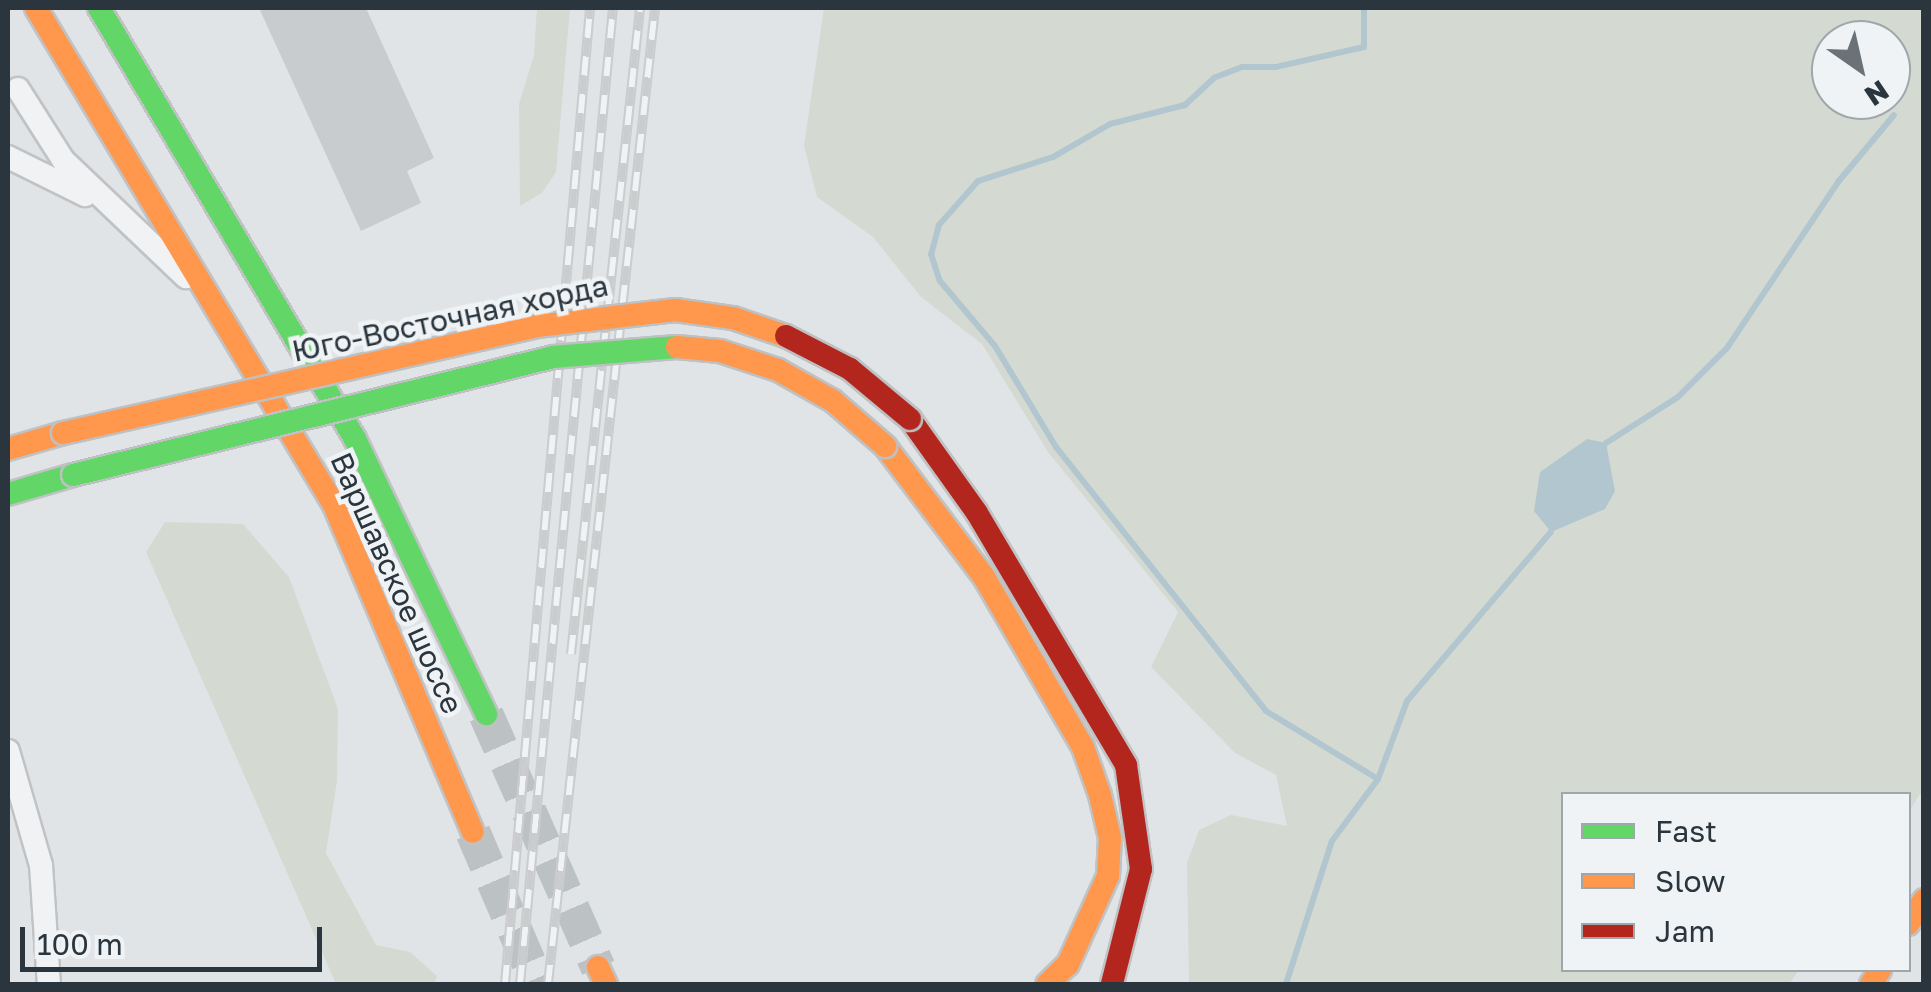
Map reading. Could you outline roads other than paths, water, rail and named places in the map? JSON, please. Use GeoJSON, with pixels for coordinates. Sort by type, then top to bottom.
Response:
{"type":"FeatureCollection","features":[{"type":"Feature","properties":{"kind":"main road","name":"Варшавское шоссе"},"geometry":{"type":"LineString","coordinates":[[36,8],[334,505],[473,832]]}},
{"type":"Feature","properties":{"kind":"main road","name":"Варшавское шоссе"},"geometry":{"type":"LineString","coordinates":[[99,8],[347,425],[486,714]]}},
{"type":"Feature","properties":{"kind":"main road","name":"Юго-Восточная хорда"},"geometry":{"type":"LineString","coordinates":[[8,449],[63,433],[538,326],[675,310],[733,318],[796,340],[850,369],[910,419],[977,512],[1126,766],[1141,869],[1112,984]]}},
{"type":"Feature","properties":{"kind":"main road","name":"Юго-Восточная хорда"},"geometry":{"type":"LineString","coordinates":[[8,494],[72,474],[554,357],[660,346],[720,351],[778,370],[833,401],[884,446],[984,577],[1083,747],[1110,838],[1108,876],[1068,964],[1046,984]]}},
{"type":"Feature","properties":{"kind":"street"},"geometry":{"type":"LineString","coordinates":[[18,89],[52,148],[218,306]]}},
{"type":"Feature","properties":{"kind":"street"},"geometry":{"type":"LineString","coordinates":[[8,157],[51,173],[130,224]]}},
{"type":"Feature","properties":{"kind":"street"},"geometry":{"type":"LineString","coordinates":[[8,751],[40,866],[48,984]]}},
{"type":"Feature","properties":{"kind":"water"},"geometry":{"type":"Polygon","coordinates":[[[1587,439],[1606,443],[1615,491],[1605,509],[1551,532],[1534,511],[1540,472],[1587,439]]]}},
{"type":"Feature","properties":{"kind":"waterway"},"geometry":{"type":"LineString","coordinates":[[1364,8],[1364,47],[1276,67],[1242,67],[1214,78],[1185,105],[1110,124],[1053,157],[978,181],[939,225],[931,254],[940,281],[995,346],[1056,447],[1266,711],[1378,779]]}},
{"type":"Feature","properties":{"kind":"waterway"},"geometry":{"type":"LineString","coordinates":[[1606,443],[1678,397],[1727,348],[1838,182],[1890,120]]}},
{"type":"Feature","properties":{"kind":"waterway"},"geometry":{"type":"LineString","coordinates":[[1286,984],[1332,841],[1378,779],[1407,701],[1551,532]]}},
{"type":"Feature","properties":{"kind":"tunnel"},"geometry":{"type":"LineString","coordinates":[[486,714],[598,967]]}},
{"type":"Feature","properties":{"kind":"tunnel"},"geometry":{"type":"LineString","coordinates":[[473,832],[538,984]]}},
{"type":"Feature","properties":{"kind":"railway"},"geometry":{"type":"LineString","coordinates":[[505,984],[590,8]]}},
{"type":"Feature","properties":{"kind":"railway"},"geometry":{"type":"LineString","coordinates":[[520,984],[613,8]]}},
{"type":"Feature","properties":{"kind":"railway"},"geometry":{"type":"LineString","coordinates":[[571,654],[640,8]]}},
{"type":"Feature","properties":{"kind":"railway"},"geometry":{"type":"LineString","coordinates":[[548,984],[655,8]]}}]}
